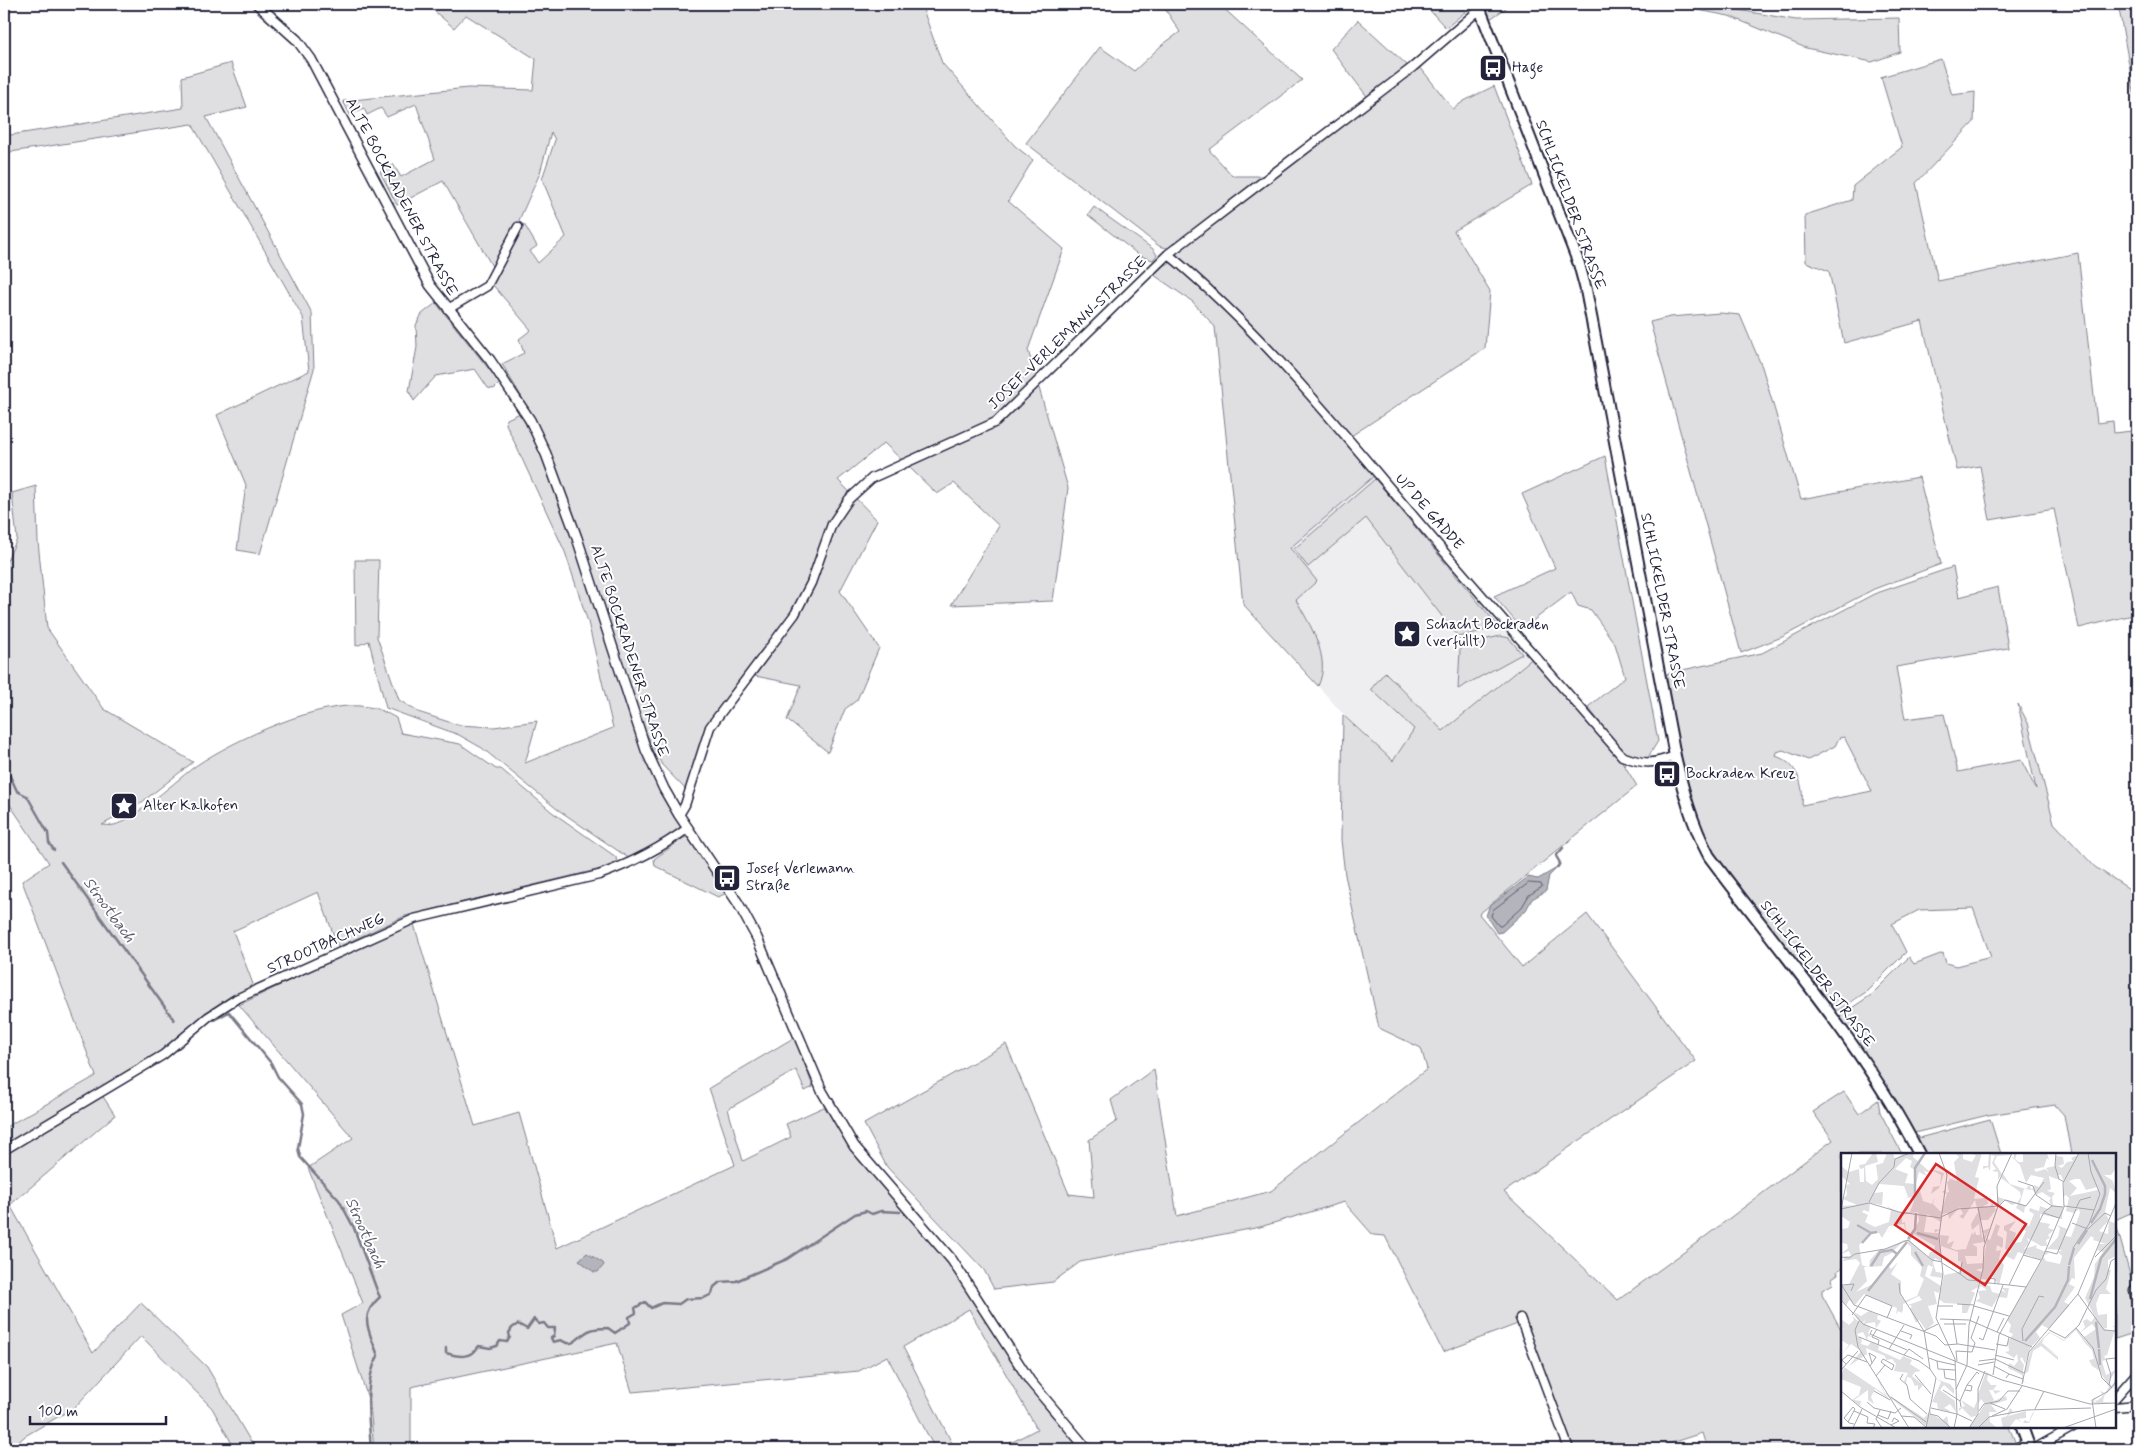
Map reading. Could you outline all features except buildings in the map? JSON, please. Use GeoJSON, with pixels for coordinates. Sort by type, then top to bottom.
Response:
{"type":"FeatureCollection","features":[{"type":"Feature","properties":{"kind":"main road","name":"SCHLICKELDER STRASSE"},"geometry":{"type":"LineString","coordinates":[[1482,6],[1586,290],[1604,371],[1675,756],[1688,809],[1709,856],[1850,1041],[1908,1132],[1918,1153]]}},
{"type":"Feature","properties":{"kind":"main road"},"geometry":{"type":"LineString","coordinates":[[2022,1428],[2031,1447]]}},
{"type":"Feature","properties":{"kind":"street","name":"ALTE BOCKRADENER STRASSE"},"geometry":{"type":"LineString","coordinates":[[258,4],[297,40],[312,59],[430,285],[484,352],[513,392],[530,420],[546,454],[577,538],[635,721],[664,789],[679,815],[738,903],[757,938],[822,1091],[854,1146],[952,1260],[1030,1382],[1087,1449]]}},
{"type":"Feature","properties":{"kind":"street","name":"JOSEF-VERLEMANN-STRASSE"},"geometry":{"type":"LineString","coordinates":[[679,815],[686,805],[710,727],[795,614],[811,584],[832,524],[850,499],[872,478],[996,422],[1168,254],[1413,67],[1482,6]]}},
{"type":"Feature","properties":{"kind":"street"},"geometry":{"type":"LineString","coordinates":[[448,309],[487,286],[518,226]]}},
{"type":"Feature","properties":{"kind":"street","name":"UP DE GADDE"},"geometry":{"type":"LineString","coordinates":[[1168,254],[1210,289],[1276,359],[1622,756],[1638,763],[1654,764],[1675,756]]}},
{"type":"Feature","properties":{"kind":"street","name":"STROOTBACHWEG"},"geometry":{"type":"LineString","coordinates":[[4,1150],[163,1055],[208,1018],[236,999],[414,919],[599,875],[628,865],[662,847],[688,828]]}},
{"type":"Feature","properties":{"kind":"street"},"geometry":{"type":"LineString","coordinates":[[2137,1287],[2134,1290],[2137,1306]]}},
{"type":"Feature","properties":{"kind":"street"},"geometry":{"type":"LineString","coordinates":[[1520,1318],[1569,1449]]}},
{"type":"Feature","properties":{"kind":"street"},"geometry":{"type":"LineString","coordinates":[[2116,1397],[2137,1373]]}},
{"type":"Feature","properties":{"kind":"street"},"geometry":{"type":"LineString","coordinates":[[2116,1407],[2137,1405]]}},
{"type":"Feature","properties":{"kind":"street"},"geometry":{"type":"LineString","coordinates":[[2014,1449],[2031,1447],[2071,1428]]}},
{"type":"Feature","properties":{"kind":"shaded area"},"geometry":{"type":"Polygon","coordinates":[[[426,4],[921,4],[942,63],[1015,146],[1033,160],[1008,201],[1064,249],[1028,350],[1068,488],[1053,601],[951,605],[999,526],[954,483],[937,494],[884,443],[838,480],[877,520],[840,591],[879,648],[857,700],[845,709],[828,752],[787,720],[801,685],[755,676],[799,614],[708,725],[687,791],[662,765],[641,723],[561,480],[534,418],[502,364],[524,353],[519,339],[531,330],[492,284],[524,224],[537,246],[530,251],[538,263],[566,237],[542,179],[555,140],[551,132],[540,173],[516,227],[493,268],[443,181],[397,205],[380,172],[393,164],[401,177],[435,159],[416,104],[387,117],[381,108],[367,115],[364,108],[350,115],[343,101],[468,88],[533,90],[536,59],[466,15],[454,28],[426,4]]]}},
{"type":"Feature","properties":{"kind":"shaded area"},"geometry":{"type":"Polygon","coordinates":[[[1162,4],[1219,4],[1302,80],[1209,150],[1233,176],[1266,176],[1171,249],[1159,246],[1026,143],[1100,47],[1134,71],[1162,45],[1180,32],[1162,4]]]}},
{"type":"Feature","properties":{"kind":"shaded area"},"geometry":{"type":"Polygon","coordinates":[[[1424,4],[1461,4],[1465,12],[1446,28],[1424,4]]]}},
{"type":"Feature","properties":{"kind":"shaded area"},"geometry":{"type":"Polygon","coordinates":[[[1483,4],[1507,4],[1506,8],[1490,19],[1483,4]]]}},
{"type":"Feature","properties":{"kind":"shaded area"},"geometry":{"type":"Polygon","coordinates":[[[1667,4],[1703,4],[1796,20],[1899,18],[1900,52],[1872,62],[1806,48],[1729,16],[1667,4]]]}},
{"type":"Feature","properties":{"kind":"shaded area"},"geometry":{"type":"Polygon","coordinates":[[[2137,8],[2137,109],[2119,9],[2137,8]]]}},
{"type":"Feature","properties":{"kind":"shaded area"},"geometry":{"type":"Polygon","coordinates":[[[1358,20],[1407,65],[1369,99],[1331,49],[1358,20]]]}},
{"type":"Feature","properties":{"kind":"shaded area"},"geometry":{"type":"Polygon","coordinates":[[[1941,59],[1952,95],[1975,92],[1974,122],[1916,183],[1938,281],[2078,253],[2097,423],[2113,421],[2114,433],[2132,431],[2134,447],[2137,447],[2137,614],[2079,628],[2054,509],[1990,520],[1980,466],[1957,470],[1922,321],[1844,343],[1829,271],[1806,262],[1805,215],[1852,200],[1853,186],[1902,147],[1881,77],[1941,59]]]}},
{"type":"Feature","properties":{"kind":"shaded area"},"geometry":{"type":"Polygon","coordinates":[[[231,63],[247,107],[206,117],[312,313],[314,369],[260,554],[237,550],[246,485],[217,415],[309,371],[303,317],[192,124],[4,153],[4,136],[183,108],[182,77],[231,63]]]}},
{"type":"Feature","properties":{"kind":"shaded area"},"geometry":{"type":"Polygon","coordinates":[[[1420,67],[1453,109],[1464,101],[1494,86],[1532,185],[1454,231],[1490,291],[1485,348],[1351,436],[1231,306],[1173,253],[1420,67]]]}},
{"type":"Feature","properties":{"kind":"shaded area"},"geometry":{"type":"Polygon","coordinates":[[[1094,207],[1153,249],[1157,255],[1153,260],[1140,256],[1088,215],[1094,207]]]}},
{"type":"Feature","properties":{"kind":"shaded area"},"geometry":{"type":"Polygon","coordinates":[[[1173,262],[1233,315],[1375,475],[1290,548],[1317,581],[1296,600],[1312,630],[1321,653],[1322,675],[1318,686],[1243,604],[1215,327],[1193,302],[1154,275],[1164,265],[1173,262]]]}},
{"type":"Feature","properties":{"kind":"shaded area"},"geometry":{"type":"Polygon","coordinates":[[[436,303],[500,383],[494,389],[488,388],[475,369],[436,376],[414,401],[409,391],[417,347],[416,325],[422,314],[436,303]]]}},
{"type":"Feature","properties":{"kind":"shaded area"},"geometry":{"type":"Polygon","coordinates":[[[1720,313],[1740,315],[1762,367],[1801,499],[1919,477],[1941,564],[1874,589],[1782,637],[1741,653],[1650,322],[1670,317],[1720,313]]]}},
{"type":"Feature","properties":{"kind":"shaded area"},"geometry":{"type":"Polygon","coordinates":[[[520,413],[541,454],[565,514],[638,740],[652,773],[682,827],[669,837],[630,859],[557,809],[482,748],[459,735],[386,708],[369,641],[356,646],[355,560],[379,560],[377,637],[399,700],[418,712],[458,725],[494,727],[537,721],[525,763],[613,728],[588,622],[565,552],[506,424],[507,419],[520,413]]]}},
{"type":"Feature","properties":{"kind":"shaded area"},"geometry":{"type":"Polygon","coordinates":[[[1605,456],[1658,741],[1647,759],[1624,754],[1588,707],[1625,677],[1615,644],[1591,610],[1578,606],[1571,592],[1522,629],[1494,596],[1555,568],[1522,494],[1605,456]]]}},
{"type":"Feature","properties":{"kind":"shaded area"},"geometry":{"type":"Polygon","coordinates":[[[1375,475],[1455,570],[1534,657],[1443,731],[1385,673],[1372,689],[1415,729],[1393,761],[1344,715],[1318,686],[1322,665],[1319,648],[1296,600],[1290,548],[1375,475]],[[1375,479],[1295,550],[1308,567],[1366,518],[1458,637],[1375,479]],[[1500,636],[1463,645],[1460,649],[1458,688],[1522,654],[1500,636]]]}},
{"type":"Feature","properties":{"kind":"shaded area"},"geometry":{"type":"Polygon","coordinates":[[[1375,479],[1499,627],[1458,637],[1366,518],[1308,567],[1294,549],[1375,479]]]}},
{"type":"Feature","properties":{"kind":"shaded area"},"geometry":{"type":"Polygon","coordinates":[[[36,486],[38,542],[47,628],[104,709],[193,762],[137,806],[102,825],[122,822],[143,808],[197,765],[256,733],[279,723],[328,709],[349,706],[368,707],[396,718],[401,733],[460,744],[496,769],[501,769],[552,812],[616,857],[617,865],[405,916],[338,947],[318,892],[233,931],[253,984],[163,1052],[4,1145],[4,1128],[96,1076],[22,881],[49,863],[4,796],[4,740],[9,736],[4,675],[4,567],[17,539],[12,493],[36,486]]]}},
{"type":"Feature","properties":{"kind":"shaded area"},"geometry":{"type":"Polygon","coordinates":[[[1953,567],[1959,597],[1998,587],[2008,648],[1896,667],[1905,719],[1944,714],[1958,772],[2021,760],[2036,789],[2018,704],[2028,723],[2054,823],[2095,867],[2137,894],[2137,1210],[2116,1220],[2116,1153],[2071,1153],[2064,1115],[2055,1105],[1988,1115],[1914,1133],[1837,1018],[1871,995],[1909,957],[1914,964],[1943,953],[1946,963],[1956,966],[1991,957],[1973,908],[1919,910],[1892,924],[1906,952],[1866,992],[1833,1014],[1712,854],[1691,806],[1664,676],[1673,672],[1762,653],[1874,594],[1953,567]],[[1844,737],[1839,738],[1835,746],[1808,760],[1783,750],[1777,752],[1776,756],[1790,764],[1798,776],[1802,790],[1802,805],[1872,791],[1844,737]]]}},
{"type":"Feature","properties":{"kind":"shaded area"},"geometry":{"type":"Polygon","coordinates":[[[1500,636],[1509,638],[1522,654],[1458,689],[1460,649],[1463,645],[1500,636]]]}},
{"type":"Feature","properties":{"kind":"shaded area"},"geometry":{"type":"Polygon","coordinates":[[[1534,657],[1620,758],[1637,786],[1479,914],[1522,967],[1587,914],[1696,1061],[1504,1192],[1618,1300],[1833,1140],[1813,1112],[1844,1092],[1859,1114],[1878,1100],[1880,1112],[1901,1153],[1841,1153],[1841,1269],[1837,1271],[1838,1274],[1832,1278],[1833,1284],[1822,1290],[1822,1295],[1841,1329],[1841,1428],[2009,1428],[2016,1444],[2006,1449],[1707,1449],[1702,1433],[1652,1449],[1572,1449],[1523,1322],[1443,1352],[1385,1236],[1373,1235],[1344,1202],[1260,1227],[1080,1262],[1053,1282],[994,1289],[984,1270],[887,1167],[864,1124],[1006,1044],[1069,1194],[1094,1197],[1089,1140],[1117,1121],[1111,1100],[1154,1069],[1177,1216],[1271,1191],[1427,1069],[1421,1048],[1379,1028],[1345,875],[1341,840],[1343,715],[1393,761],[1414,729],[1371,689],[1385,672],[1443,731],[1534,657]]]}},
{"type":"Feature","properties":{"kind":"shaded area"},"geometry":{"type":"Polygon","coordinates":[[[685,837],[690,839],[727,893],[718,897],[655,866],[654,859],[685,837]]]}},
{"type":"Feature","properties":{"kind":"shaded area"},"geometry":{"type":"Polygon","coordinates":[[[413,921],[475,1126],[519,1113],[557,1248],[735,1165],[709,1088],[795,1037],[813,1087],[805,1091],[796,1070],[728,1109],[743,1161],[791,1137],[786,1124],[826,1106],[857,1158],[950,1260],[1026,1381],[1047,1410],[1082,1449],[999,1449],[1037,1429],[969,1309],[903,1347],[955,1449],[935,1449],[887,1356],[859,1371],[632,1392],[617,1343],[411,1387],[411,1449],[374,1449],[370,1405],[341,1315],[363,1303],[308,1168],[353,1138],[239,1005],[413,921]]]}},
{"type":"Feature","properties":{"kind":"shaded area"},"geometry":{"type":"Polygon","coordinates":[[[102,1095],[115,1115],[10,1205],[93,1353],[141,1303],[207,1367],[255,1449],[235,1449],[212,1408],[141,1336],[75,1407],[25,1436],[11,1449],[4,1449],[4,1153],[102,1095]]]}},
{"type":"Feature","properties":{"kind":"shaded area"},"geometry":{"type":"Polygon","coordinates":[[[1990,1119],[2001,1153],[1922,1153],[1915,1139],[1990,1119]]]}},
{"type":"Feature","properties":{"kind":"shaded area"},"geometry":{"type":"Polygon","coordinates":[[[2116,1224],[2133,1286],[2131,1292],[2137,1332],[2116,1339],[2116,1224]]]}},
{"type":"Feature","properties":{"kind":"water"},"geometry":{"type":"Polygon","coordinates":[[[1557,868],[1549,876],[1546,891],[1532,899],[1526,910],[1502,932],[1497,933],[1486,916],[1489,907],[1528,877],[1538,879],[1557,868]]]}},
{"type":"Feature","properties":{"kind":"water"},"geometry":{"type":"Polygon","coordinates":[[[587,1253],[603,1263],[604,1265],[598,1272],[594,1272],[579,1260],[587,1253]]]}},
{"type":"Feature","properties":{"kind":"waterway","name":"Strootbach"},"geometry":{"type":"LineString","coordinates":[[10,776],[17,791],[27,796],[48,833],[49,843],[54,850]]}},
{"type":"Feature","properties":{"kind":"waterway"},"geometry":{"type":"LineString","coordinates":[[1557,868],[1560,863],[1556,856],[1563,848]]}},
{"type":"Feature","properties":{"kind":"waterway","name":"Strootbach"},"geometry":{"type":"LineString","coordinates":[[61,862],[174,1020]]}},
{"type":"Feature","properties":{"kind":"waterway","name":"Strootbach"},"geometry":{"type":"LineString","coordinates":[[214,1020],[229,1012],[271,1063],[278,1077],[302,1104],[304,1114],[298,1148],[300,1157],[339,1200],[354,1228],[380,1297],[373,1304],[367,1318],[369,1332],[378,1356],[370,1378],[368,1401],[371,1449]]}},
{"type":"Feature","properties":{"kind":"waterway"},"geometry":{"type":"LineString","coordinates":[[446,1348],[446,1353],[464,1356],[472,1353],[479,1346],[490,1348],[497,1346],[500,1341],[507,1342],[512,1328],[518,1324],[527,1329],[534,1319],[539,1324],[544,1323],[548,1328],[555,1328],[554,1336],[551,1338],[553,1342],[561,1340],[570,1343],[597,1328],[608,1328],[615,1333],[630,1323],[629,1317],[636,1313],[635,1308],[645,1302],[651,1308],[662,1303],[679,1304],[686,1299],[704,1298],[712,1294],[714,1287],[720,1282],[736,1281],[787,1259],[855,1214],[866,1211],[872,1214],[881,1211],[900,1212]]}},
{"type":"Feature","properties":{"kind":"place","name":"Hage"},"geometry":{"type":"Point","coordinates":[1493,68]}},
{"type":"Feature","properties":{"kind":"place","name":"Schacht Bockraden (verfüllt)"},"geometry":{"type":"Point","coordinates":[1407,634]}},
{"type":"Feature","properties":{"kind":"place","name":"Bockraden Kreuz"},"geometry":{"type":"Point","coordinates":[1667,774]}},
{"type":"Feature","properties":{"kind":"place","name":"Alter Kalkofen"},"geometry":{"type":"Point","coordinates":[124,806]}},
{"type":"Feature","properties":{"kind":"place","name":"Josef Verlemann Straße"},"geometry":{"type":"Point","coordinates":[727,878]}}]}
